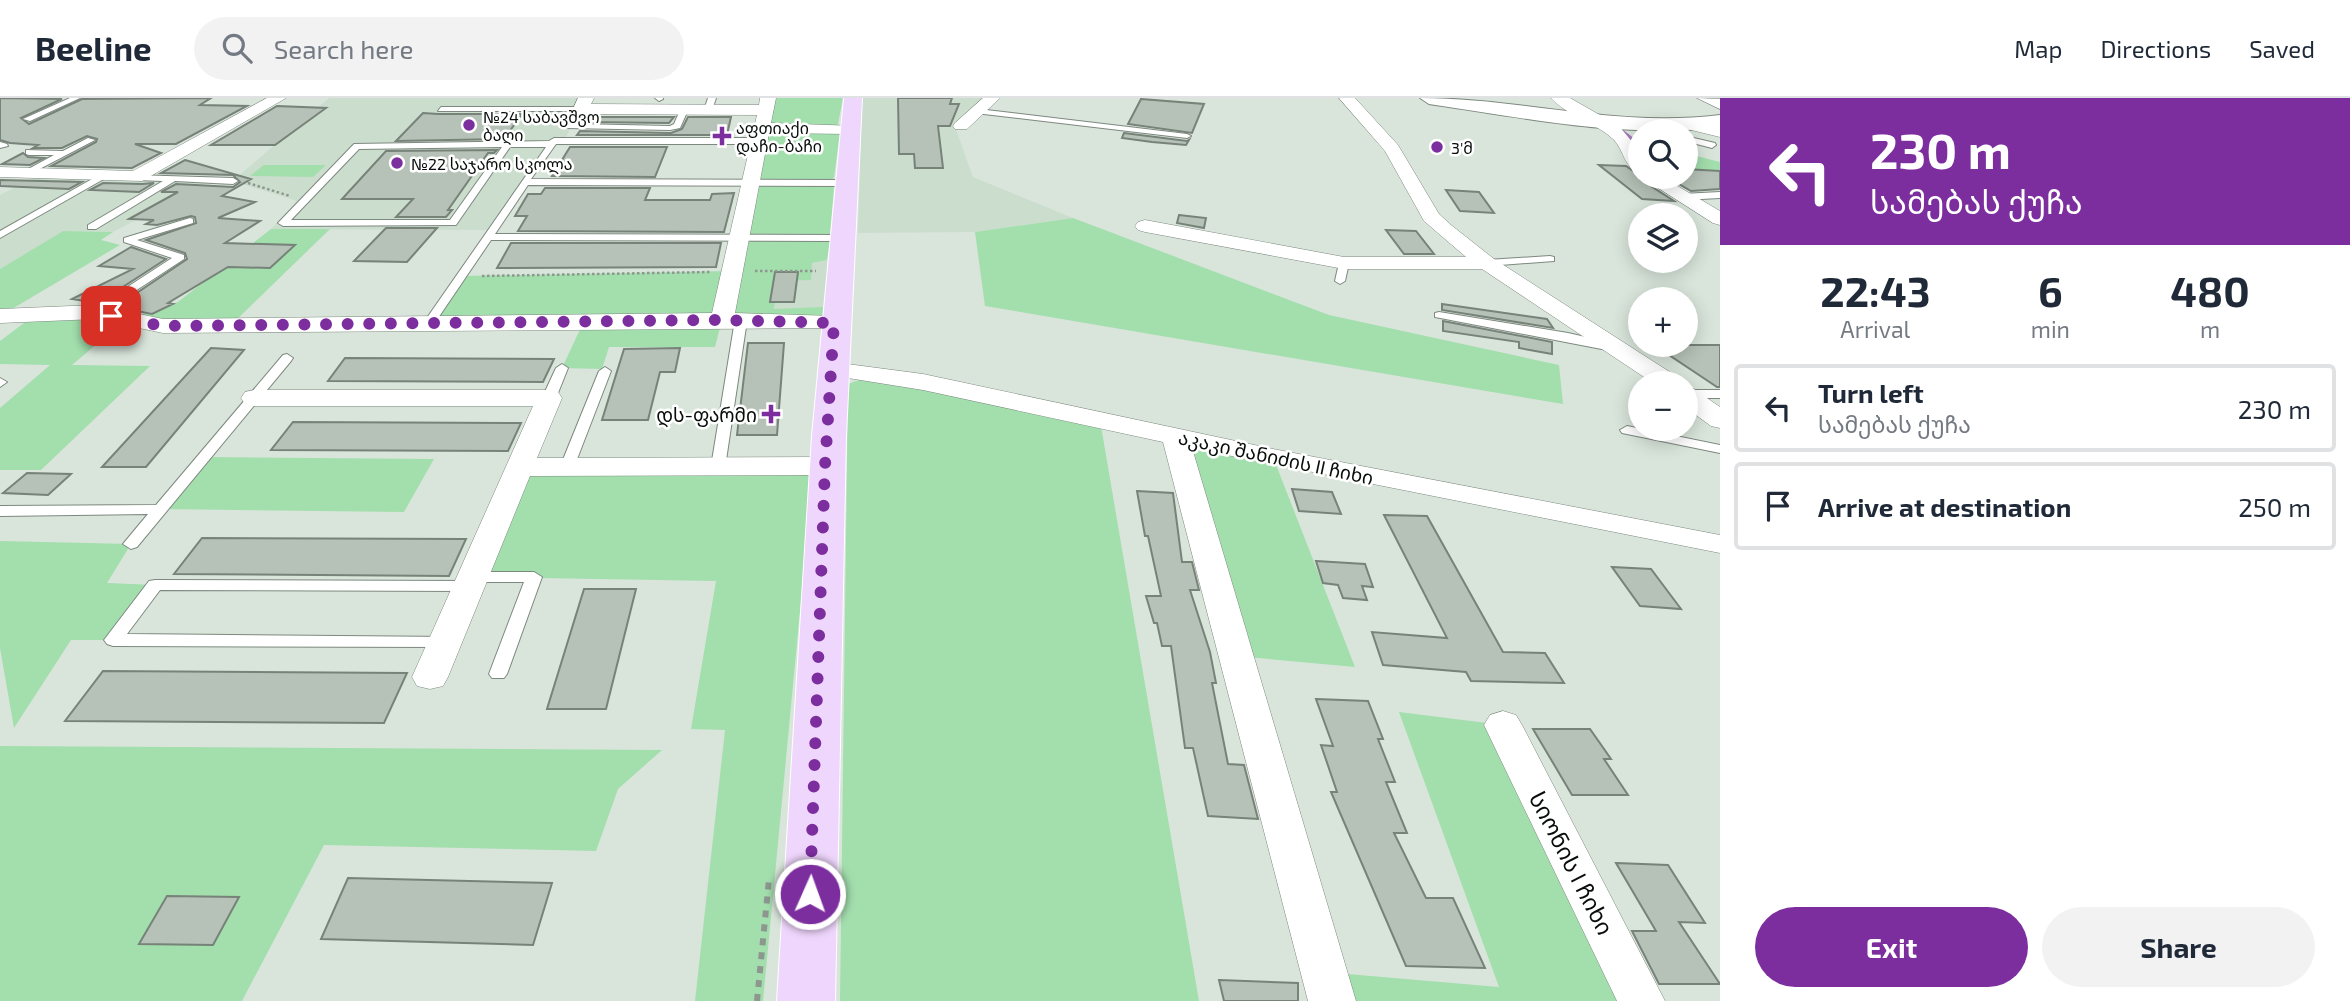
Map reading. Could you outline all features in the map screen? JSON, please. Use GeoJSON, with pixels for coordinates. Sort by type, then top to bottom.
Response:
{"type":"FeatureCollection","features":[{"type":"Feature","properties":{"kind":"main road"},"geometry":{"type":"LineString","coordinates":[[806,1001],[825,466],[851,113]]}},
{"type":"Feature","properties":{"kind":"street"},"geometry":{"type":"LineString","coordinates":[[0,172],[136,177],[278,98]]}},
{"type":"Feature","properties":{"kind":"street"},"geometry":{"type":"LineString","coordinates":[[961,126],[980,105],[992,98]]}},
{"type":"Feature","properties":{"kind":"street"},"geometry":{"type":"LineString","coordinates":[[1347,98],[1392,149],[1431,217],[1488,263],[1652,371]]}},
{"type":"Feature","properties":{"kind":"street"},"geometry":{"type":"LineString","coordinates":[[1429,98],[1628,123]]}},
{"type":"Feature","properties":{"kind":"street"},"geometry":{"type":"LineString","coordinates":[[1559,98],[1609,120],[1628,145]]}},
{"type":"Feature","properties":{"kind":"street"},"geometry":{"type":"LineString","coordinates":[[1705,98],[1720,104]]}},
{"type":"Feature","properties":{"kind":"street"},"geometry":{"type":"LineString","coordinates":[[584,103],[684,110],[710,104],[764,119],[851,113]]}},
{"type":"Feature","properties":{"kind":"street"},"geometry":{"type":"LineString","coordinates":[[731,320],[732,271],[764,119]]}},
{"type":"Feature","properties":{"kind":"street"},"geometry":{"type":"LineString","coordinates":[[1698,128],[1720,121]]}},
{"type":"Feature","properties":{"kind":"street"},"geometry":{"type":"LineString","coordinates":[[1698,134],[1716,139]]}},
{"type":"Feature","properties":{"kind":"street"},"geometry":{"type":"LineString","coordinates":[[1669,189],[1720,219]]}},
{"type":"Feature","properties":{"kind":"street"},"geometry":{"type":"LineString","coordinates":[[1145,226],[1342,272],[1488,263]]}},
{"type":"Feature","properties":{"kind":"street"},"geometry":{"type":"LineString","coordinates":[[0,316],[96,312],[163,326],[731,320],[834,323]]}},
{"type":"Feature","properties":{"kind":"street","name":"აკაკი შანიძის II ჩიხი"},"geometry":{"type":"LineString","coordinates":[[832,369],[923,382],[1472,498],[1720,544]]}},
{"type":"Feature","properties":{"kind":"street"},"geometry":{"type":"LineString","coordinates":[[254,398],[549,398],[430,677]]}},
{"type":"Feature","properties":{"kind":"street"},"geometry":{"type":"LineString","coordinates":[[1698,403],[1720,420]]}},
{"type":"Feature","properties":{"kind":"street"},"geometry":{"type":"LineString","coordinates":[[1175,436],[1332,1001]]}},
{"type":"Feature","properties":{"kind":"street"},"geometry":{"type":"LineString","coordinates":[[520,467],[825,466]]}},
{"type":"Feature","properties":{"kind":"street","name":"სიონის I ჩიხი"},"geometry":{"type":"LineString","coordinates":[[1503,725],[1641,1001]]}},
{"type":"Feature","properties":{"kind":"lane"},"geometry":{"type":"LineString","coordinates":[[27,119],[76,98]]}},
{"type":"Feature","properties":{"kind":"lane"},"geometry":{"type":"LineString","coordinates":[[441,109],[584,103]]}},
{"type":"Feature","properties":{"kind":"lane"},"geometry":{"type":"LineString","coordinates":[[980,105],[1187,136]]}},
{"type":"Feature","properties":{"kind":"lane"},"geometry":{"type":"LineString","coordinates":[[428,325],[554,141],[764,119]]}},
{"type":"Feature","properties":{"kind":"lane"},"geometry":{"type":"LineString","coordinates":[[1609,120],[1628,124]]}},
{"type":"Feature","properties":{"kind":"lane"},"geometry":{"type":"LineString","coordinates":[[25,173],[91,140]]}},
{"type":"Feature","properties":{"kind":"lane"},"geometry":{"type":"LineString","coordinates":[[508,144],[453,222],[283,223],[357,146],[508,144],[552,144]]}},
{"type":"Feature","properties":{"kind":"lane"},"geometry":{"type":"LineString","coordinates":[[29,152],[64,153]]}},
{"type":"Feature","properties":{"kind":"lane"},"geometry":{"type":"LineString","coordinates":[[0,235],[104,176]]}},
{"type":"Feature","properties":{"kind":"lane"},"geometry":{"type":"LineString","coordinates":[[136,177],[233,181]]}},
{"type":"Feature","properties":{"kind":"lane"},"geometry":{"type":"LineString","coordinates":[[92,227],[172,178]]}},
{"type":"Feature","properties":{"kind":"lane"},"geometry":{"type":"LineString","coordinates":[[525,182],[847,184]]}},
{"type":"Feature","properties":{"kind":"lane"},"geometry":{"type":"LineString","coordinates":[[1682,197],[1720,195]]}},
{"type":"Feature","properties":{"kind":"lane"},"geometry":{"type":"LineString","coordinates":[[96,312],[180,257],[128,240],[138,234],[190,221]]}},
{"type":"Feature","properties":{"kind":"lane"},"geometry":{"type":"LineString","coordinates":[[488,237],[739,238],[839,255]]}},
{"type":"Feature","properties":{"kind":"lane"},"geometry":{"type":"LineString","coordinates":[[1488,263],[1550,259]]}},
{"type":"Feature","properties":{"kind":"lane"},"geometry":{"type":"LineString","coordinates":[[1440,315],[1568,337],[1619,349]]}},
{"type":"Feature","properties":{"kind":"lane"},"geometry":{"type":"LineString","coordinates":[[718,467],[731,320]]}},
{"type":"Feature","properties":{"kind":"lane"},"geometry":{"type":"LineString","coordinates":[[131,544],[287,358]]}},
{"type":"Feature","properties":{"kind":"lane"},"geometry":{"type":"LineString","coordinates":[[549,398],[562,368]]}},
{"type":"Feature","properties":{"kind":"lane"},"geometry":{"type":"LineString","coordinates":[[567,467],[605,371]]}},
{"type":"Feature","properties":{"kind":"lane"},"geometry":{"type":"LineString","coordinates":[[1698,392],[1720,394]]}},
{"type":"Feature","properties":{"kind":"lane"},"geometry":{"type":"LineString","coordinates":[[1681,441],[1720,449]]}},
{"type":"Feature","properties":{"kind":"lane"},"geometry":{"type":"LineString","coordinates":[[0,511],[160,509]]}},
{"type":"Feature","properties":{"kind":"lane"},"geometry":{"type":"LineString","coordinates":[[446,641],[113,640],[155,585],[471,582],[534,578],[498,674]]}},
{"type":"Feature","properties":{"kind":"path"},"geometry":{"type":"LineString","coordinates":[[233,181],[305,201]]}},
{"type":"Feature","properties":{"kind":"path"},"geometry":{"type":"LineString","coordinates":[[461,276],[732,271],[839,255]]}},
{"type":"Feature","properties":{"kind":"shaded area","name":"№22 საჯარო სკოლა"},"geometry":{"type":"Polygon","coordinates":[[[329,98],[586,98],[564,141],[554,141],[493,230],[271,229],[297,201],[233,181],[329,98]]]}},
{"type":"Feature","properties":{"kind":"shaded area"},"geometry":{"type":"Polygon","coordinates":[[[862,98],[992,98],[955,127],[973,177],[1073,218],[975,232],[858,233],[862,98]]]}},
{"type":"Feature","properties":{"kind":"shaded area"},"geometry":{"type":"Polygon","coordinates":[[[41,174],[212,180],[113,232],[63,231],[0,269],[0,195],[41,174]]]}},
{"type":"Feature","properties":{"kind":"shaded area"},"geometry":{"type":"Polygon","coordinates":[[[827,260],[827,315],[823,322],[823,308],[774,310],[778,281],[812,263],[827,260]]]}},
{"type":"Feature","properties":{"kind":"green space"},"geometry":{"type":"Polygon","coordinates":[[[768,98],[843,98],[837,129],[840,133],[834,177],[830,183],[834,188],[830,235],[825,239],[830,242],[827,260],[812,263],[811,280],[778,281],[774,309],[823,307],[823,322],[722,320],[715,347],[609,347],[602,369],[562,368],[583,323],[428,325],[461,276],[731,271],[768,98]]]}},
{"type":"Feature","properties":{"kind":"green space"},"geometry":{"type":"Polygon","coordinates":[[[1698,156],[1720,162],[1720,174],[1698,175],[1698,156]]]}},
{"type":"Feature","properties":{"kind":"green space"},"geometry":{"type":"Polygon","coordinates":[[[264,165],[326,165],[313,177],[250,176],[264,165]]]}},
{"type":"Feature","properties":{"kind":"green space"},"geometry":{"type":"Polygon","coordinates":[[[1073,218],[1329,315],[1559,365],[1563,404],[985,306],[975,232],[1073,218]]]}},
{"type":"Feature","properties":{"kind":"green space"},"geometry":{"type":"Polygon","coordinates":[[[271,229],[330,229],[230,326],[125,320],[178,302],[271,229]]]}},
{"type":"Feature","properties":{"kind":"green space"},"geometry":{"type":"Polygon","coordinates":[[[63,231],[113,232],[101,240],[120,245],[0,316],[0,269],[63,231]]]}},
{"type":"Feature","properties":{"kind":"green space"},"geometry":{"type":"Polygon","coordinates":[[[32,317],[125,320],[72,365],[150,366],[41,470],[0,470],[0,408],[50,365],[0,364],[0,341],[32,317]]]}},
{"type":"Feature","properties":{"kind":"green space"},"geometry":{"type":"Polygon","coordinates":[[[873,375],[1100,420],[1199,1001],[840,1001],[848,384],[873,375]]]}},
{"type":"Feature","properties":{"kind":"green space"},"geometry":{"type":"Polygon","coordinates":[[[1175,436],[1273,457],[1355,667],[1236,656],[1175,436]]]}},
{"type":"Feature","properties":{"kind":"green space"},"geometry":{"type":"Polygon","coordinates":[[[206,457],[434,459],[404,512],[160,509],[206,457]]]}},
{"type":"Feature","properties":{"kind":"green space"},"geometry":{"type":"Polygon","coordinates":[[[520,467],[813,474],[763,1001],[695,1001],[725,730],[691,729],[716,581],[473,577],[520,467]]]}},
{"type":"Feature","properties":{"kind":"green space"},"geometry":{"type":"Polygon","coordinates":[[[0,541],[131,544],[107,583],[155,585],[113,640],[71,640],[14,728],[0,648],[0,541]]]}},
{"type":"Feature","properties":{"kind":"green space"},"geometry":{"type":"Polygon","coordinates":[[[1399,712],[1503,725],[1641,1001],[1332,1001],[1324,972],[1499,987],[1399,712]]]}},
{"type":"Feature","properties":{"kind":"green space"},"geometry":{"type":"Polygon","coordinates":[[[0,746],[662,750],[618,789],[596,851],[324,845],[242,1001],[0,1001],[0,746]]]}},
{"type":"Feature","properties":{"kind":"building"},"geometry":{"type":"Polygon","coordinates":[[[0,98],[62,99],[21,118],[29,124],[82,99],[211,98],[200,105],[247,106],[176,144],[135,144],[161,153],[132,168],[51,166],[97,139],[87,136],[62,148],[33,148],[38,145],[0,140],[0,98]]]}},
{"type":"Feature","properties":{"kind":"building"},"geometry":{"type":"Polygon","coordinates":[[[898,98],[952,98],[950,104],[959,104],[950,126],[938,126],[943,168],[915,168],[914,154],[899,154],[898,98]]]}},
{"type":"Feature","properties":{"kind":"building"},"geometry":{"type":"Polygon","coordinates":[[[1141,99],[1204,104],[1192,133],[1128,124],[1141,99]]]}},
{"type":"Feature","properties":{"kind":"building"},"geometry":{"type":"Polygon","coordinates":[[[277,106],[326,108],[275,145],[211,145],[277,106]]]}},
{"type":"Feature","properties":{"kind":"building"},"geometry":{"type":"Polygon","coordinates":[[[423,113],[522,114],[504,139],[396,141],[423,113]]]}},
{"type":"Feature","properties":{"kind":"building"},"geometry":{"type":"Polygon","coordinates":[[[589,117],[674,117],[669,123],[586,122],[589,117]]]}},
{"type":"Feature","properties":{"kind":"building"},"geometry":{"type":"Polygon","coordinates":[[[688,117],[731,117],[727,135],[577,135],[580,131],[671,133],[682,129],[688,117]]]}},
{"type":"Feature","properties":{"kind":"building"},"geometry":{"type":"Polygon","coordinates":[[[1124,133],[1189,140],[1186,145],[1152,142],[1122,138],[1124,133]]]}},
{"type":"Feature","properties":{"kind":"building"},"geometry":{"type":"Polygon","coordinates":[[[570,147],[667,147],[655,177],[552,176],[570,147]]]}},
{"type":"Feature","properties":{"kind":"building"},"geometry":{"type":"Polygon","coordinates":[[[497,150],[488,153],[448,210],[452,210],[446,217],[396,217],[413,199],[342,199],[386,151],[497,150]]]}},
{"type":"Feature","properties":{"kind":"building"},"geometry":{"type":"Polygon","coordinates":[[[23,153],[28,157],[44,158],[30,165],[2,164],[23,153]]]}},
{"type":"Feature","properties":{"kind":"building"},"geometry":{"type":"Polygon","coordinates":[[[185,160],[251,179],[222,196],[255,202],[218,218],[260,221],[225,243],[295,245],[270,268],[228,267],[168,303],[173,304],[152,314],[116,307],[187,259],[185,253],[146,240],[196,223],[195,217],[191,216],[157,225],[146,224],[154,220],[129,219],[178,192],[161,192],[176,184],[233,187],[240,182],[233,175],[161,173],[185,160]]]}},
{"type":"Feature","properties":{"kind":"building"},"geometry":{"type":"Polygon","coordinates":[[[1599,165],[1628,167],[1628,188],[1599,165]]]}},
{"type":"Feature","properties":{"kind":"building"},"geometry":{"type":"Polygon","coordinates":[[[1698,170],[1720,171],[1720,189],[1691,191],[1688,189],[1698,189],[1698,170]]]}},
{"type":"Feature","properties":{"kind":"building"},"geometry":{"type":"Polygon","coordinates":[[[0,180],[82,182],[69,189],[0,186],[0,180]]]}},
{"type":"Feature","properties":{"kind":"building"},"geometry":{"type":"Polygon","coordinates":[[[103,183],[154,183],[139,192],[90,190],[103,183]]]}},
{"type":"Feature","properties":{"kind":"building"},"geometry":{"type":"Polygon","coordinates":[[[545,188],[650,188],[645,200],[710,200],[712,194],[734,193],[724,232],[518,231],[527,216],[515,216],[528,194],[541,194],[545,188]]]}},
{"type":"Feature","properties":{"kind":"building"},"geometry":{"type":"Polygon","coordinates":[[[1629,189],[1655,189],[1674,201],[1642,199],[1629,189]]]}},
{"type":"Feature","properties":{"kind":"building"},"geometry":{"type":"Polygon","coordinates":[[[1446,190],[1479,192],[1494,213],[1460,211],[1446,190]]]}},
{"type":"Feature","properties":{"kind":"building"},"geometry":{"type":"Polygon","coordinates":[[[1179,215],[1206,218],[1204,228],[1177,223],[1179,215]]]}},
{"type":"Feature","properties":{"kind":"building"},"geometry":{"type":"Polygon","coordinates":[[[386,228],[437,228],[407,262],[354,261],[386,228]]]}},
{"type":"Feature","properties":{"kind":"building"},"geometry":{"type":"Polygon","coordinates":[[[1386,230],[1416,231],[1434,254],[1404,254],[1386,230]]]}},
{"type":"Feature","properties":{"kind":"building"},"geometry":{"type":"Polygon","coordinates":[[[511,243],[721,243],[716,267],[497,268],[511,243]]]}},
{"type":"Feature","properties":{"kind":"building"},"geometry":{"type":"Polygon","coordinates":[[[131,247],[166,259],[98,303],[72,299],[133,269],[99,266],[131,247]]]}},
{"type":"Feature","properties":{"kind":"building"},"geometry":{"type":"Polygon","coordinates":[[[775,272],[798,272],[794,302],[770,302],[775,272]]]}},
{"type":"Feature","properties":{"kind":"building"},"geometry":{"type":"Polygon","coordinates":[[[1442,304],[1547,319],[1553,328],[1442,310],[1442,304]]]}},
{"type":"Feature","properties":{"kind":"building"},"geometry":{"type":"Polygon","coordinates":[[[1443,321],[1552,342],[1552,354],[1519,348],[1519,342],[1443,331],[1443,321]]]}},
{"type":"Feature","properties":{"kind":"building"},"geometry":{"type":"Polygon","coordinates":[[[748,343],[784,343],[777,435],[737,435],[748,343]]]}},
{"type":"Feature","properties":{"kind":"building"},"geometry":{"type":"Polygon","coordinates":[[[1698,345],[1720,345],[1720,387],[1698,374],[1698,371],[1693,371],[1672,357],[1698,357],[1698,345]]]}},
{"type":"Feature","properties":{"kind":"building"},"geometry":{"type":"Polygon","coordinates":[[[211,348],[244,350],[146,467],[102,467],[211,348]]]}},
{"type":"Feature","properties":{"kind":"building"},"geometry":{"type":"Polygon","coordinates":[[[680,348],[675,372],[660,372],[648,420],[602,420],[624,349],[680,348]]]}},
{"type":"Feature","properties":{"kind":"building"},"geometry":{"type":"Polygon","coordinates":[[[345,358],[554,359],[543,382],[328,381],[345,358]]]}},
{"type":"Feature","properties":{"kind":"building"},"geometry":{"type":"Polygon","coordinates":[[[293,422],[521,423],[508,451],[271,450],[293,422]]]}},
{"type":"Feature","properties":{"kind":"building"},"geometry":{"type":"Polygon","coordinates":[[[27,473],[71,474],[48,495],[3,493],[27,473]]]}},
{"type":"Feature","properties":{"kind":"building"},"geometry":{"type":"Polygon","coordinates":[[[1292,489],[1332,492],[1341,514],[1299,511],[1292,489]]]}},
{"type":"Feature","properties":{"kind":"building"},"geometry":{"type":"Polygon","coordinates":[[[1137,491],[1173,493],[1182,562],[1192,562],[1199,590],[1190,590],[1210,652],[1216,683],[1212,683],[1228,764],[1244,765],[1258,819],[1208,816],[1193,748],[1185,748],[1171,646],[1162,646],[1157,623],[1154,623],[1146,596],[1161,596],[1148,536],[1145,536],[1137,491]]]}},
{"type":"Feature","properties":{"kind":"building"},"geometry":{"type":"Polygon","coordinates":[[[1384,515],[1427,516],[1503,652],[1545,653],[1564,683],[1471,681],[1466,672],[1383,665],[1372,632],[1447,638],[1384,515]]]}},
{"type":"Feature","properties":{"kind":"building"},"geometry":{"type":"Polygon","coordinates":[[[202,538],[466,539],[449,576],[174,574],[202,538]]]}},
{"type":"Feature","properties":{"kind":"building"},"geometry":{"type":"Polygon","coordinates":[[[1316,561],[1365,564],[1373,587],[1362,586],[1367,600],[1343,598],[1338,585],[1323,583],[1316,561]]]}},
{"type":"Feature","properties":{"kind":"building"},"geometry":{"type":"Polygon","coordinates":[[[1612,567],[1651,569],[1681,609],[1640,606],[1612,567]]]}},
{"type":"Feature","properties":{"kind":"building"},"geometry":{"type":"Polygon","coordinates":[[[584,589],[636,589],[606,709],[547,709],[584,589]]]}},
{"type":"Feature","properties":{"kind":"building"},"geometry":{"type":"Polygon","coordinates":[[[103,671],[407,673],[384,723],[65,721],[103,671]]]}},
{"type":"Feature","properties":{"kind":"building"},"geometry":{"type":"Polygon","coordinates":[[[1316,699],[1368,701],[1383,739],[1378,739],[1395,782],[1386,782],[1407,833],[1394,833],[1426,898],[1453,898],[1485,968],[1406,966],[1331,792],[1337,792],[1321,745],[1333,746],[1316,699]]]}},
{"type":"Feature","properties":{"kind":"building"},"geometry":{"type":"Polygon","coordinates":[[[1533,729],[1590,729],[1611,759],[1604,759],[1628,795],[1572,795],[1533,729]]]}},
{"type":"Feature","properties":{"kind":"building"},"geometry":{"type":"Polygon","coordinates":[[[1616,863],[1668,865],[1705,923],[1679,922],[1720,984],[1659,984],[1632,931],[1656,931],[1616,863]]]}},
{"type":"Feature","properties":{"kind":"building"},"geometry":{"type":"Polygon","coordinates":[[[348,878],[552,883],[533,945],[321,939],[348,878]]]}},
{"type":"Feature","properties":{"kind":"building"},"geometry":{"type":"Polygon","coordinates":[[[167,896],[239,897],[213,945],[139,944],[167,896]]]}},
{"type":"Feature","properties":{"kind":"building"},"geometry":{"type":"Polygon","coordinates":[[[1219,980],[1298,983],[1298,1001],[1224,1001],[1219,980]]]}},
{"type":"Feature","properties":{"kind":"waterway"},"geometry":{"type":"LineString","coordinates":[[1621,131],[1628,136]]}},
{"type":"Feature","properties":{"kind":"place","name":"№24 საბავშვო ბაღი"},"geometry":{"type":"Point","coordinates":[469,125]}},
{"type":"Feature","properties":{"kind":"place","name":"აფთიაქი დაჩი-ბაჩი"},"geometry":{"type":"Point","coordinates":[722,136]}},
{"type":"Feature","properties":{"kind":"place","name":"3'მ"},"geometry":{"type":"Point","coordinates":[1437,147]}},
{"type":"Feature","properties":{"kind":"place","name":"№22 საჯარო სკოლა"},"geometry":{"type":"Point","coordinates":[397,163]}},
{"type":"Feature","properties":{"kind":"place","name":"დს-ფარმი"},"geometry":{"type":"Point","coordinates":[771,414]}},
{"type":"Feature","properties":{"kind":"route"},"geometry":{"type":"LineString","coordinates":[[111,316],[163,326],[722,320],[834,323],[825,466],[810,894]]}}]}
